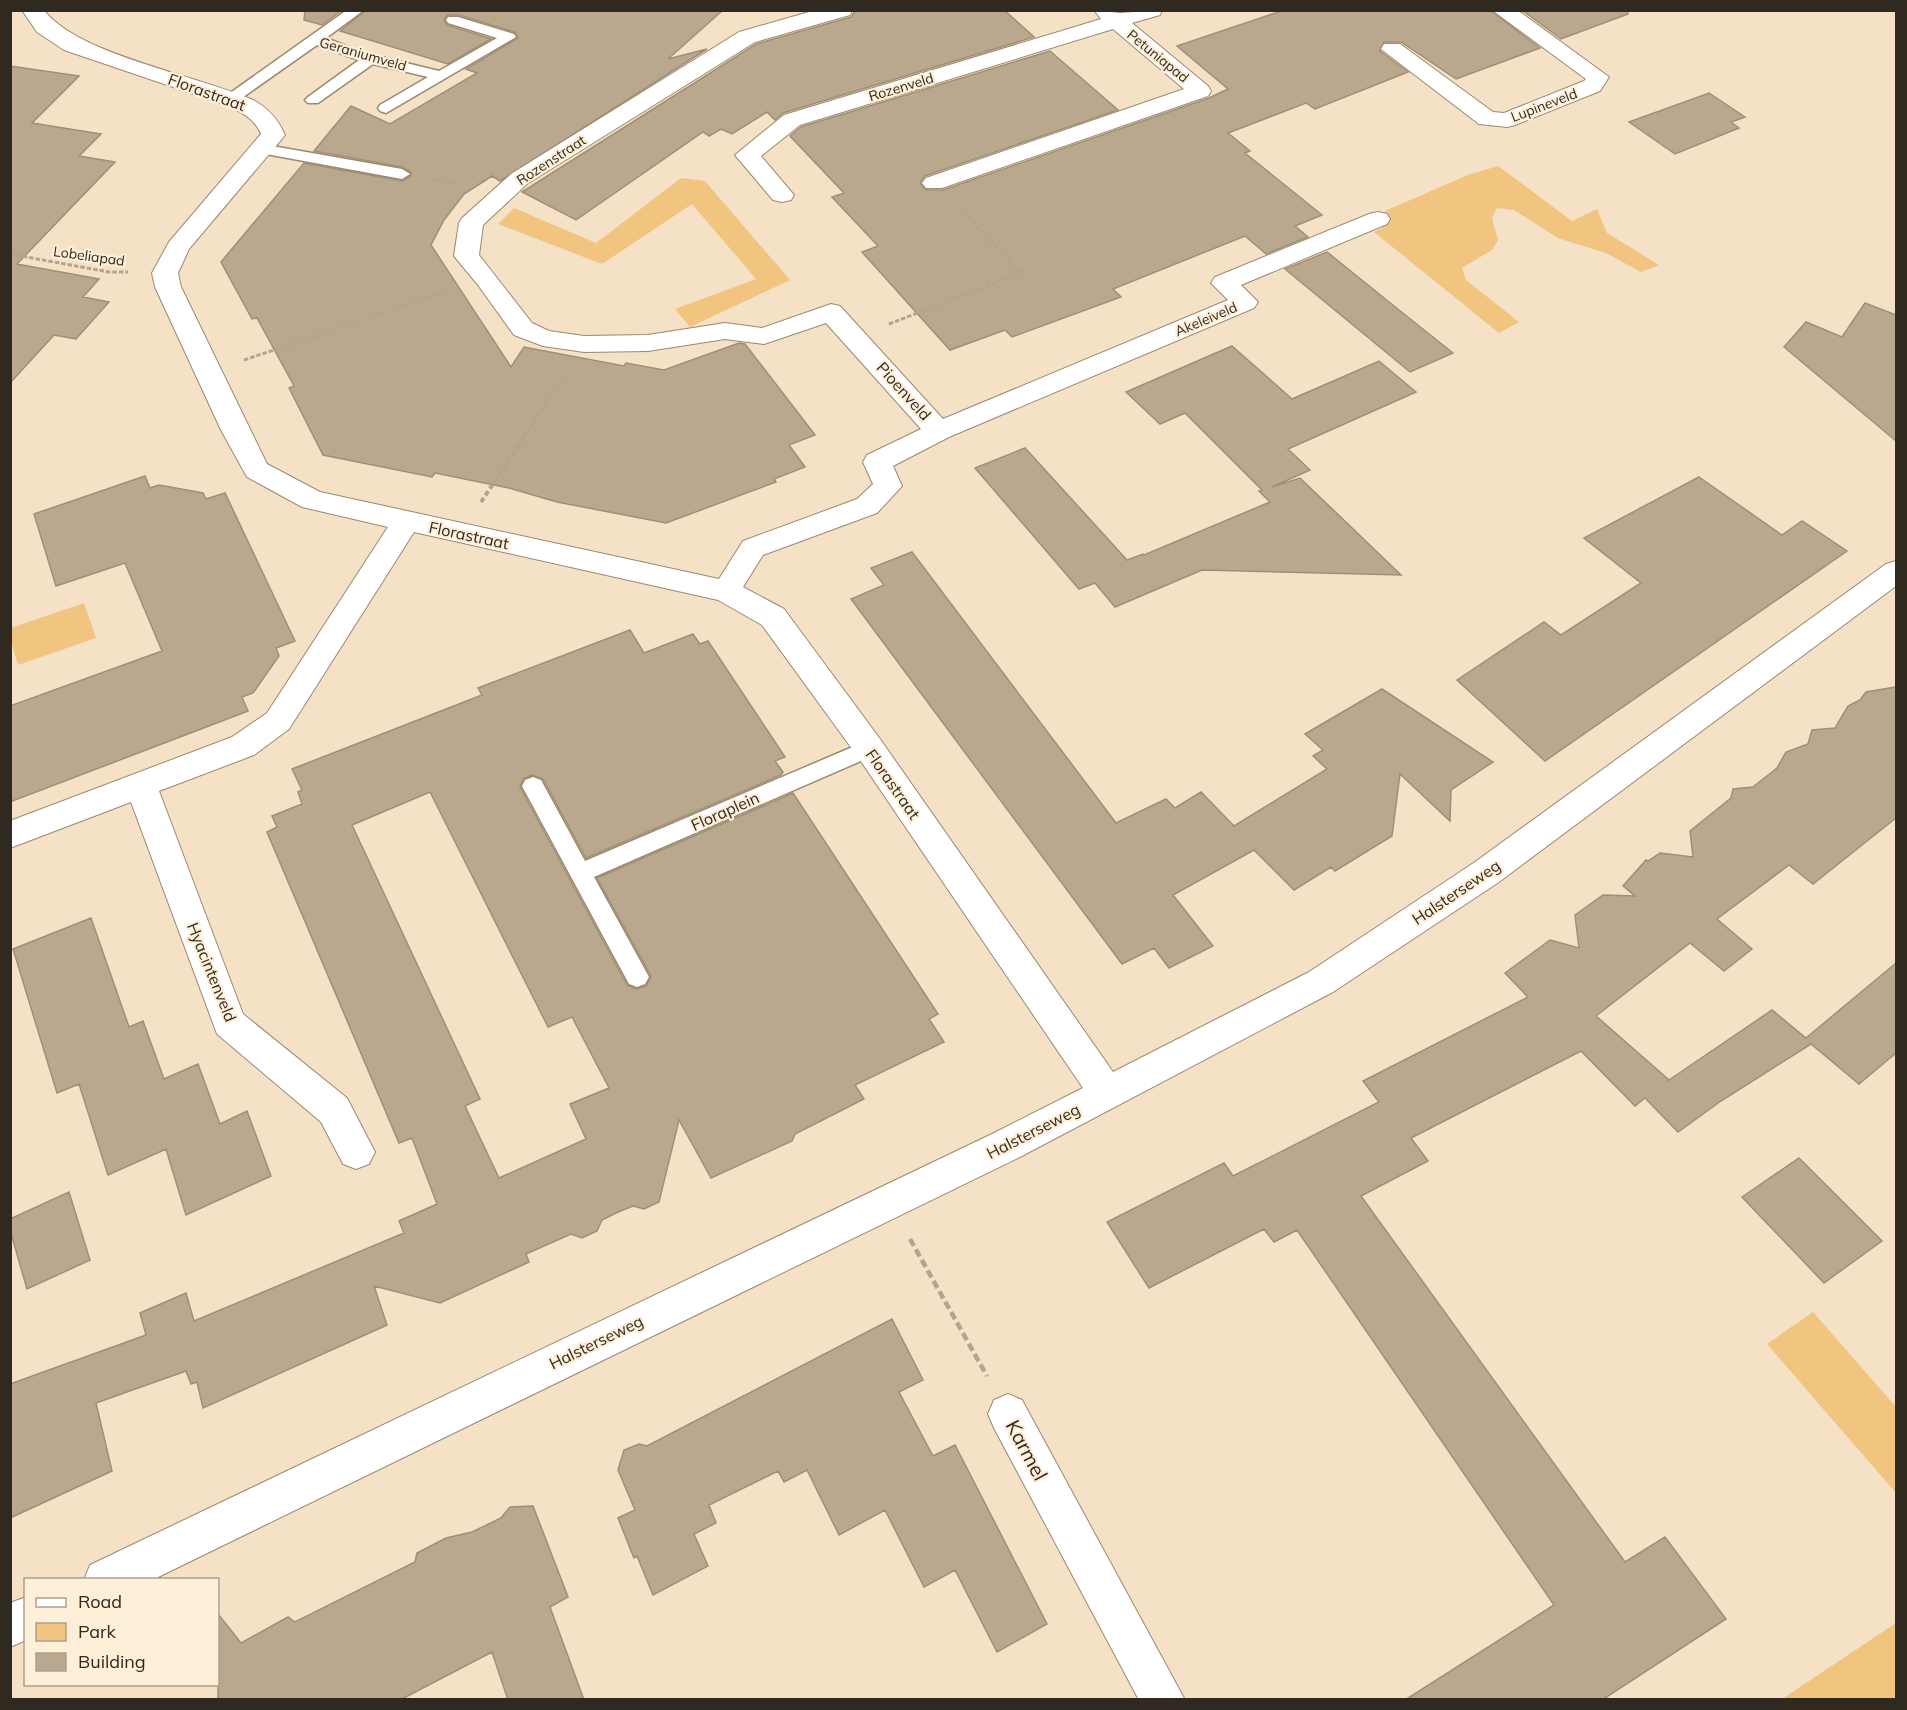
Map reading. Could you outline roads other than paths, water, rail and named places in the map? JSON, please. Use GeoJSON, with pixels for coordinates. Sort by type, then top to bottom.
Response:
{"type":"FeatureCollection","features":[{"type":"Feature","properties":{"kind":"street","name":"Florastraat"},"geometry":{"type":"LineString","coordinates":[[32,10],[45,27],[72,45],[231,99],[255,109],[269,122],[273,135],[178,247],[165,273],[168,287],[209,371],[225,412],[257,470],[312,500],[726,591],[773,617],[868,748],[1107,1093]]}},
{"type":"Feature","properties":{"kind":"street"},"geometry":{"type":"LineString","coordinates":[[778,10],[800,23]]}},
{"type":"Feature","properties":{"kind":"street","name":"Rozenstraat"},"geometry":{"type":"LineString","coordinates":[[764,336],[725,331],[648,343],[584,344],[543,338],[523,329],[487,279],[466,255],[471,223],[519,179],[747,37],[842,10]]}},
{"type":"Feature","properties":{"kind":"street","name":"Petuniapad"},"geometry":{"type":"LineString","coordinates":[[1110,16],[1152,10]]}},
{"type":"Feature","properties":{"kind":"street","name":"Lupineveld"},"geometry":{"type":"LineString","coordinates":[[1392,49],[1487,119],[1507,120],[1592,86],[1598,77],[1502,10]]}},
{"type":"Feature","properties":{"kind":"street","name":"Petuniapad"},"geometry":{"type":"LineString","coordinates":[[934,183],[1200,91],[1110,16]]}},
{"type":"Feature","properties":{"kind":"street","name":"Rozenveld"},"geometry":{"type":"LineString","coordinates":[[782,195],[747,155],[792,120],[1110,16]]}},
{"type":"Feature","properties":{"kind":"street","name":"Akeleiveld"},"geometry":{"type":"LineString","coordinates":[[1056,384],[1245,302],[1224,283],[1378,219]]}},
{"type":"Feature","properties":{"kind":"street","name":"Pioenveld"},"geometry":{"type":"LineString","coordinates":[[764,336],[831,312],[939,431],[1056,384]]}},
{"type":"Feature","properties":{"kind":"street"},"geometry":{"type":"LineString","coordinates":[[726,591],[753,548],[867,506],[888,486],[877,462],[939,431]]}},
{"type":"Feature","properties":{"kind":"street"},"geometry":{"type":"LineString","coordinates":[[10,835],[243,746],[278,721],[406,522]]}},
{"type":"Feature","properties":{"kind":"street","name":"Halsterseweg"},"geometry":{"type":"LineString","coordinates":[[109,1578],[1005,1146],[1331,976],[1487,872],[1896,571]]}},
{"type":"Feature","properties":{"kind":"street","name":"Hyacintenveld"},"geometry":{"type":"LineString","coordinates":[[141,785],[229,1023],[334,1110],[356,1152]]}},
{"type":"Feature","properties":{"kind":"street","name":"Karmel"},"geometry":{"type":"LineString","coordinates":[[1008,1414],[1152,1695]]}},
{"type":"Feature","properties":{"kind":"street"},"geometry":{"type":"LineString","coordinates":[[10,1625],[24,1619]]}},
{"type":"Feature","properties":{"kind":"lane"},"geometry":{"type":"LineString","coordinates":[[315,39],[357,10]]}},
{"type":"Feature","properties":{"kind":"lane"},"geometry":{"type":"LineString","coordinates":[[386,108],[509,37],[453,20]]}},
{"type":"Feature","properties":{"kind":"lane","name":"Geraniumveld"},"geometry":{"type":"LineString","coordinates":[[231,99],[315,39],[370,59],[442,76]]}},
{"type":"Feature","properties":{"kind":"lane"},"geometry":{"type":"LineString","coordinates":[[313,100],[370,59]]}},
{"type":"Feature","properties":{"kind":"lane"},"geometry":{"type":"LineString","coordinates":[[261,150],[402,174]]}},
{"type":"Feature","properties":{"kind":"lane","name":"Floraplein"},"geometry":{"type":"LineString","coordinates":[[581,873],[868,748]]}},
{"type":"Feature","properties":{"kind":"lane"},"geometry":{"type":"LineString","coordinates":[[533,786],[637,977]]}}]}
